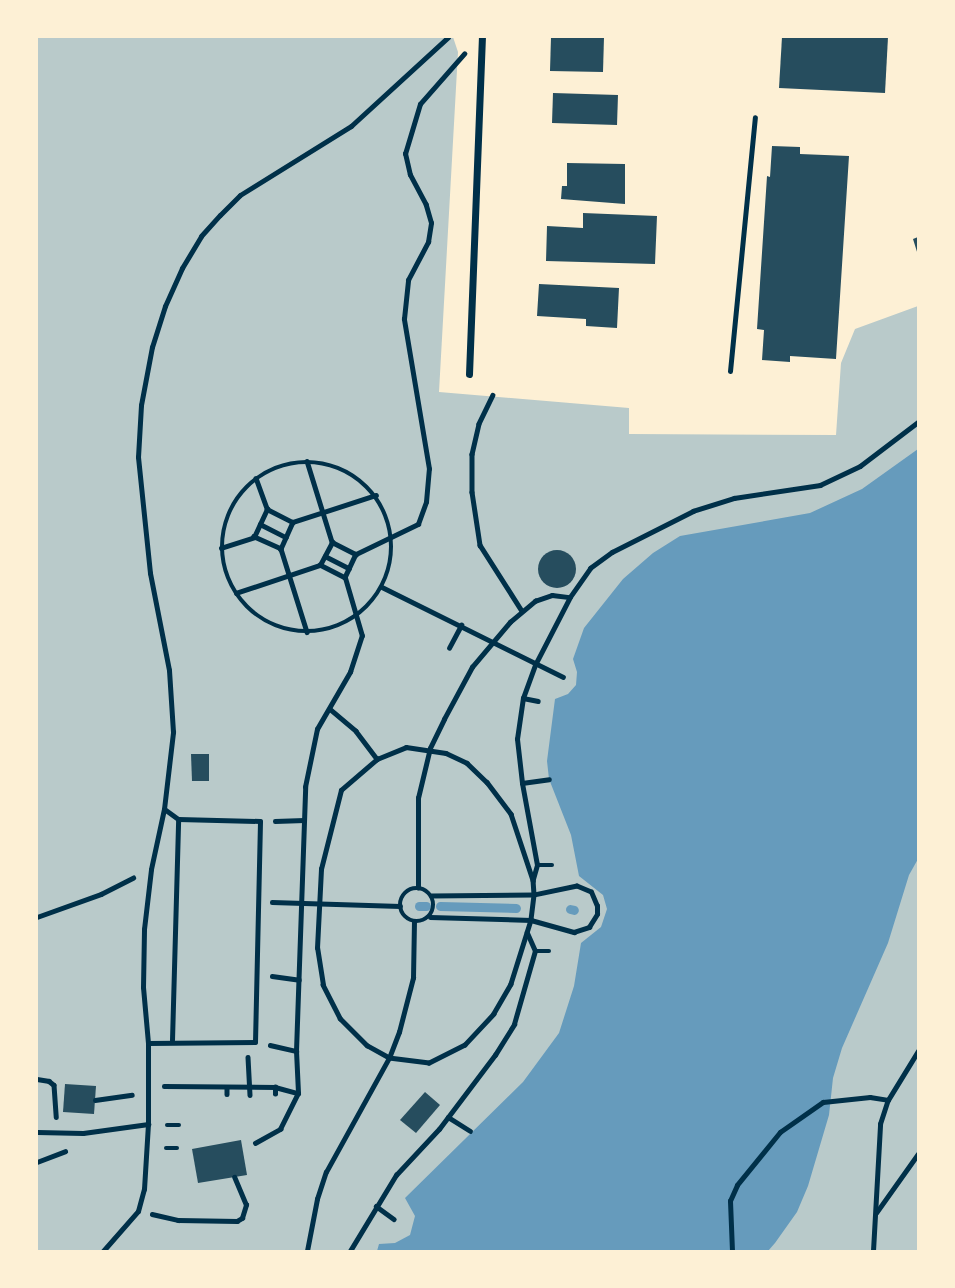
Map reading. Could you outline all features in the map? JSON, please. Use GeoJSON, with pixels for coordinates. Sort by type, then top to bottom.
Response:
{"type":"FeatureCollection","features":[{"type":"Feature","properties":{"kind":"street"},"geometry":{"type":"LineString","coordinates":[[469,374],[482,37]]}},
{"type":"Feature","properties":{"kind":"lane"},"geometry":{"type":"LineString","coordinates":[[103,1251],[138,1211],[144,1189],[148,1124],[148,1043],[143,987],[144,929],[151,869],[164,810],[173,733],[172,702],[143,522],[138,457],[141,405],[165,306],[201,236],[240,195],[351,126],[448,37]]}},
{"type":"Feature","properties":{"kind":"lane"},"geometry":{"type":"LineString","coordinates":[[730,371],[755,117]]}},
{"type":"Feature","properties":{"kind":"lane"},"geometry":{"type":"LineString","coordinates":[[148,1043],[173,1040],[251,1042],[257,974],[260,821],[178,819],[164,810]]}},
{"type":"Feature","properties":{"kind":"lane"},"geometry":{"type":"LineString","coordinates":[[173,1040],[178,819]]}},
{"type":"Feature","properties":{"kind":"lane"},"geometry":{"type":"LineString","coordinates":[[37,1132],[83,1133],[148,1124]]}},
{"type":"Feature","properties":{"kind":"path"},"geometry":{"type":"LineString","coordinates":[[256,1143],[280,1129],[298,1093],[296,1051],[304,820],[310,752],[317,729],[350,672],[362,636],[345,578],[356,554],[391,540],[418,524],[426,502],[429,469],[404,319],[408,280],[428,242],[431,223],[426,205],[410,175],[405,154],[420,104],[463,56],[467,47]]}},
{"type":"Feature","properties":{"kind":"path"},"geometry":{"type":"LineString","coordinates":[[493,395],[479,424],[474,444],[472,492],[480,545],[522,611]]}},
{"type":"Feature","properties":{"kind":"path"},"geometry":{"type":"LineString","coordinates":[[533,880],[537,865],[517,739],[523,698],[536,663],[570,597],[590,568],[612,552],[663,524],[734,498],[820,485],[860,466],[918,422]]}},
{"type":"Feature","properties":{"kind":"path"},"geometry":{"type":"LineString","coordinates":[[236,593],[320,565],[325,556],[332,542],[307,461]]}},
{"type":"Feature","properties":{"kind":"path"},"geometry":{"type":"LineString","coordinates":[[307,461],[345,470],[376,494],[387,516],[391,540],[390,564],[382,587],[357,615],[325,630],[307,632],[289,630],[255,615],[236,593],[227,577],[221,548],[227,516],[234,502],[256,478],[272,469],[307,461]]}},
{"type":"Feature","properties":{"kind":"path"},"geometry":{"type":"LineString","coordinates":[[256,478],[267,509],[293,522],[376,494]]}},
{"type":"Feature","properties":{"kind":"path"},"geometry":{"type":"LineString","coordinates":[[254,537],[267,509]]}},
{"type":"Feature","properties":{"kind":"path"},"geometry":{"type":"LineString","coordinates":[[293,522],[281,549],[307,632]]}},
{"type":"Feature","properties":{"kind":"path"},"geometry":{"type":"LineString","coordinates":[[260,524],[286,537]]}},
{"type":"Feature","properties":{"kind":"path"},"geometry":{"type":"LineString","coordinates":[[221,548],[254,537],[281,549]]}},
{"type":"Feature","properties":{"kind":"path"},"geometry":{"type":"LineString","coordinates":[[332,542],[356,554]]}},
{"type":"Feature","properties":{"kind":"path"},"geometry":{"type":"LineString","coordinates":[[325,556],[349,568]]}},
{"type":"Feature","properties":{"kind":"path"},"geometry":{"type":"LineString","coordinates":[[320,565],[345,578]]}},
{"type":"Feature","properties":{"kind":"path"},"geometry":{"type":"LineString","coordinates":[[382,587],[562,677]]}},
{"type":"Feature","properties":{"kind":"path"},"geometry":{"type":"LineString","coordinates":[[418,888],[418,798],[430,748],[472,667],[522,611],[535,601],[552,595],[570,597]]}},
{"type":"Feature","properties":{"kind":"path"},"geometry":{"type":"LineString","coordinates":[[449,648],[461,625]]}},
{"type":"Feature","properties":{"kind":"path"},"geometry":{"type":"LineString","coordinates":[[523,698],[538,701]]}},
{"type":"Feature","properties":{"kind":"path"},"geometry":{"type":"LineString","coordinates":[[330,709],[356,731],[377,759]]}},
{"type":"Feature","properties":{"kind":"path"},"geometry":{"type":"LineString","coordinates":[[406,747],[430,748],[467,763],[488,782],[512,814],[533,880],[534,895],[531,920],[511,984],[494,1014],[465,1045],[429,1063],[389,1058],[367,1046],[340,1019],[323,985],[317,948],[321,869],[341,790],[377,759],[406,747]]}},
{"type":"Feature","properties":{"kind":"path"},"geometry":{"type":"LineString","coordinates":[[522,783],[549,779]]}},
{"type":"Feature","properties":{"kind":"path"},"geometry":{"type":"LineString","coordinates":[[260,821],[304,820]]}},
{"type":"Feature","properties":{"kind":"path"},"geometry":{"type":"LineString","coordinates":[[537,865],[552,865]]}},
{"type":"Feature","properties":{"kind":"path"},"geometry":{"type":"LineString","coordinates":[[37,917],[101,894],[151,869]]}},
{"type":"Feature","properties":{"kind":"path"},"geometry":{"type":"LineString","coordinates":[[577,886],[591,892],[597,906],[597,914],[589,927],[574,932],[531,920],[430,917],[414,922],[405,917],[400,906],[407,892],[418,888],[432,896],[534,895],[577,886]]}},
{"type":"Feature","properties":{"kind":"path"},"geometry":{"type":"LineString","coordinates":[[430,917],[434,907],[432,896]]}},
{"type":"Feature","properties":{"kind":"path"},"geometry":{"type":"LineString","coordinates":[[258,902],[400,906]]}},
{"type":"Feature","properties":{"kind":"path"},"geometry":{"type":"LineString","coordinates":[[307,1251],[317,1199],[327,1172],[389,1058],[408,1006],[413,978],[414,922]]}},
{"type":"Feature","properties":{"kind":"path"},"geometry":{"type":"LineString","coordinates":[[350,1251],[396,1175],[448,1117],[495,1055],[514,1024],[535,951],[527,933]]}},
{"type":"Feature","properties":{"kind":"path"},"geometry":{"type":"LineString","coordinates":[[535,951],[549,951]]}},
{"type":"Feature","properties":{"kind":"path"},"geometry":{"type":"LineString","coordinates":[[257,974],[299,980]]}},
{"type":"Feature","properties":{"kind":"path"},"geometry":{"type":"LineString","coordinates":[[250,1094],[251,1042],[296,1051]]}},
{"type":"Feature","properties":{"kind":"path"},"geometry":{"type":"LineString","coordinates":[[873,1251],[880,1124],[888,1100],[918,1051]]}},
{"type":"Feature","properties":{"kind":"path"},"geometry":{"type":"LineString","coordinates":[[37,1079],[49,1081],[54,1085],[57,1132]]}},
{"type":"Feature","properties":{"kind":"path"},"geometry":{"type":"LineString","coordinates":[[95,1100],[148,1089],[202,1085],[275,1087],[298,1093]]}},
{"type":"Feature","properties":{"kind":"path"},"geometry":{"type":"LineString","coordinates":[[202,1085],[202,1094]]}},
{"type":"Feature","properties":{"kind":"path"},"geometry":{"type":"LineString","coordinates":[[227,1087],[228,1094]]}},
{"type":"Feature","properties":{"kind":"path"},"geometry":{"type":"LineString","coordinates":[[275,1087],[275,1094]]}},
{"type":"Feature","properties":{"kind":"path"},"geometry":{"type":"LineString","coordinates":[[732,1251],[730,1201],[737,1185],[779,1132],[823,1102],[870,1097],[888,1100]]}},
{"type":"Feature","properties":{"kind":"path"},"geometry":{"type":"LineString","coordinates":[[448,1117],[470,1131]]}},
{"type":"Feature","properties":{"kind":"path"},"geometry":{"type":"LineString","coordinates":[[167,1125],[179,1125]]}},
{"type":"Feature","properties":{"kind":"path"},"geometry":{"type":"LineString","coordinates":[[166,1148],[177,1148]]}},
{"type":"Feature","properties":{"kind":"path"},"geometry":{"type":"LineString","coordinates":[[876,1213],[918,1154]]}},
{"type":"Feature","properties":{"kind":"path"},"geometry":{"type":"LineString","coordinates":[[138,1211],[178,1220],[237,1221],[242,1218],[246,1205],[234,1177]]}},
{"type":"Feature","properties":{"kind":"path"},"geometry":{"type":"LineString","coordinates":[[376,1206],[394,1219]]}},
{"type":"Feature","properties":{"kind":"shaded area"},"geometry":{"type":"Polygon","coordinates":[[[37,37],[453,37],[458,52],[439,392],[629,408],[629,434],[836,435],[841,363],[855,329],[918,306],[918,1251],[37,1251],[37,37]]]}},
{"type":"Feature","properties":{"kind":"water"},"geometry":{"type":"Polygon","coordinates":[[[918,449],[918,859],[909,875],[888,943],[842,1048],[833,1078],[829,1115],[808,1186],[797,1212],[768,1251],[377,1251],[379,1244],[395,1243],[410,1235],[415,1216],[405,1198],[523,1082],[559,1033],[574,986],[581,943],[601,927],[607,909],[603,895],[579,876],[571,835],[549,779],[547,761],[555,699],[568,694],[576,685],[577,672],[573,659],[584,628],[623,579],[653,553],[680,536],[810,513],[862,489],[918,449]]]}},
{"type":"Feature","properties":{"kind":"building"},"geometry":{"type":"Polygon","coordinates":[[[551,37],[604,37],[603,72],[550,71],[551,37]]]}},
{"type":"Feature","properties":{"kind":"building"},"geometry":{"type":"Polygon","coordinates":[[[782,37],[888,37],[885,93],[779,88],[782,37]]]}},
{"type":"Feature","properties":{"kind":"building"},"geometry":{"type":"Polygon","coordinates":[[[553,93],[618,95],[617,125],[552,123],[553,93]]]}},
{"type":"Feature","properties":{"kind":"building"},"geometry":{"type":"Polygon","coordinates":[[[772,146],[800,147],[800,154],[849,156],[836,359],[790,356],[790,362],[762,360],[764,330],[757,329],[767,176],[770,177],[772,146]]]}},
{"type":"Feature","properties":{"kind":"building"},"geometry":{"type":"Polygon","coordinates":[[[567,163],[625,164],[625,204],[561,199],[562,186],[567,186],[567,163]]]}},
{"type":"Feature","properties":{"kind":"building"},"geometry":{"type":"Polygon","coordinates":[[[583,213],[657,216],[655,264],[546,261],[547,226],[583,228],[583,213]]]}},
{"type":"Feature","properties":{"kind":"building"},"geometry":{"type":"Polygon","coordinates":[[[918,237],[918,255],[913,239],[918,237]]]}},
{"type":"Feature","properties":{"kind":"building"},"geometry":{"type":"Polygon","coordinates":[[[539,284],[619,288],[617,328],[586,326],[586,319],[537,316],[539,284]]]}},
{"type":"Feature","properties":{"kind":"building"},"geometry":{"type":"Polygon","coordinates":[[[557,550],[570,556],[576,569],[570,582],[557,588],[544,582],[538,569],[544,556],[557,550]]]}},
{"type":"Feature","properties":{"kind":"building"},"geometry":{"type":"Polygon","coordinates":[[[191,754],[209,754],[209,781],[192,781],[191,754]]]}},
{"type":"Feature","properties":{"kind":"building"},"geometry":{"type":"Polygon","coordinates":[[[65,1084],[96,1086],[94,1114],[63,1112],[65,1084]]]}},
{"type":"Feature","properties":{"kind":"building"},"geometry":{"type":"Polygon","coordinates":[[[425,1092],[440,1105],[416,1133],[400,1120],[425,1092]]]}},
{"type":"Feature","properties":{"kind":"building"},"geometry":{"type":"Polygon","coordinates":[[[241,1140],[247,1175],[198,1183],[192,1149],[241,1140]]]}},
{"type":"Feature","properties":{"kind":"waterway"},"geometry":{"type":"LineString","coordinates":[[419,906],[426,906]]}},
{"type":"Feature","properties":{"kind":"waterway"},"geometry":{"type":"LineString","coordinates":[[440,906],[516,908]]}},
{"type":"Feature","properties":{"kind":"waterway"},"geometry":{"type":"LineString","coordinates":[[570,909],[574,910]]}}]}
